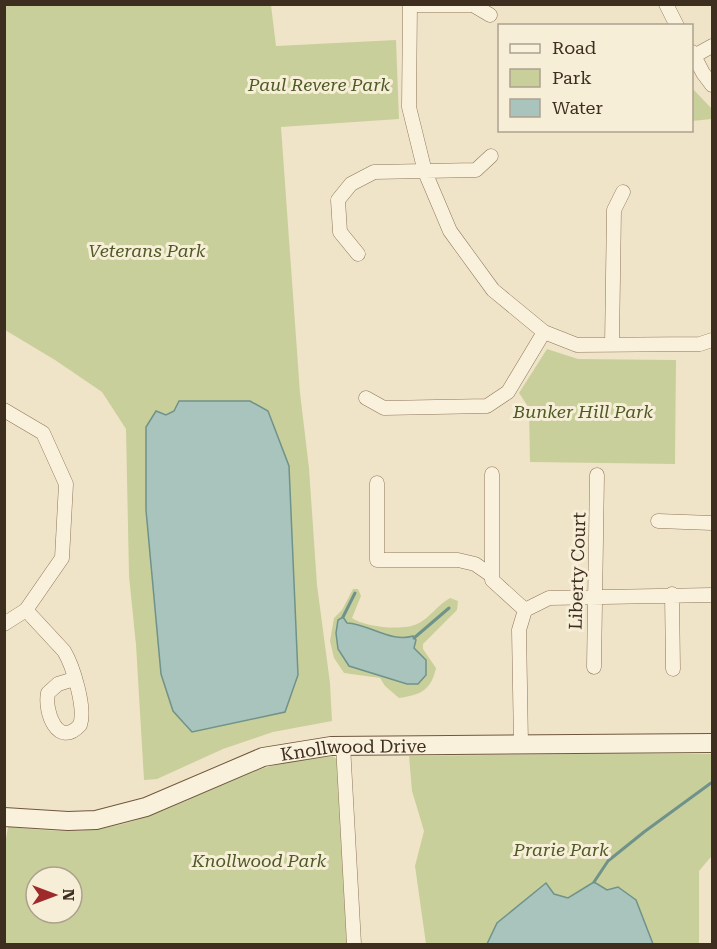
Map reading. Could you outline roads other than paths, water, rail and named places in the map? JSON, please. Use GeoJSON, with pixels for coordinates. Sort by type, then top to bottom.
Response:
{"type":"FeatureCollection","features":[{"type":"Feature","properties":{"kind":"street"},"geometry":{"type":"LineString","coordinates":[[666,4],[676,24]]}},
{"type":"Feature","properties":{"kind":"street"},"geometry":{"type":"LineString","coordinates":[[490,15],[473,5],[410,5],[409,107],[425,172],[450,231],[494,290],[544,332],[577,345],[700,344],[712,340]]}},
{"type":"Feature","properties":{"kind":"street"},"geometry":{"type":"LineString","coordinates":[[712,46],[693,54],[703,74],[712,85]]}},
{"type":"Feature","properties":{"kind":"street"},"geometry":{"type":"LineString","coordinates":[[357,254],[340,232],[338,200],[351,183],[374,172],[476,170],[490,156]]}},
{"type":"Feature","properties":{"kind":"street"},"geometry":{"type":"LineString","coordinates":[[612,344],[614,210],[623,192]]}},
{"type":"Feature","properties":{"kind":"street"},"geometry":{"type":"LineString","coordinates":[[366,398],[384,408],[486,406],[508,392],[544,332]]}},
{"type":"Feature","properties":{"kind":"street"},"geometry":{"type":"LineString","coordinates":[[4,410],[43,433],[66,484],[62,558],[26,610],[4,624]]}},
{"type":"Feature","properties":{"kind":"street"},"geometry":{"type":"LineString","coordinates":[[492,474],[492,580],[525,610]]}},
{"type":"Feature","properties":{"kind":"street","name":"Liberty Court"},"geometry":{"type":"LineString","coordinates":[[594,667],[597,475]]}},
{"type":"Feature","properties":{"kind":"street"},"geometry":{"type":"LineString","coordinates":[[377,483],[377,560],[458,560],[475,564],[491,575]]}},
{"type":"Feature","properties":{"kind":"street"},"geometry":{"type":"LineString","coordinates":[[658,521],[712,523]]}},
{"type":"Feature","properties":{"kind":"street"},"geometry":{"type":"LineString","coordinates":[[672,594],[673,669]]}},
{"type":"Feature","properties":{"kind":"street"},"geometry":{"type":"LineString","coordinates":[[521,744],[519,630],[525,610],[549,598],[712,595]]}},
{"type":"Feature","properties":{"kind":"street"},"geometry":{"type":"LineString","coordinates":[[26,610],[64,651],[74,679]]}},
{"type":"Feature","properties":{"kind":"street","name":"Knollwood Drive"},"geometry":{"type":"LineString","coordinates":[[4,817],[68,821],[96,820],[147,807],[263,757],[296,750],[344,745],[712,743]]}},
{"type":"Feature","properties":{"kind":"street"},"geometry":{"type":"LineString","coordinates":[[344,745],[354,945]]}},
{"type":"Feature","properties":{"kind":"water"},"geometry":{"type":"Polygon","coordinates":[[[179,401],[250,401],[268,411],[289,466],[298,675],[285,712],[192,732],[173,711],[161,674],[146,510],[146,427],[156,411],[166,415],[174,411],[179,401]]]}},
{"type":"Feature","properties":{"kind":"water"},"geometry":{"type":"Polygon","coordinates":[[[343,617],[347,623],[364,626],[388,635],[413,636],[416,640],[414,648],[426,660],[426,675],[418,684],[407,684],[349,666],[338,649],[336,633],[338,620],[343,617]]]}},
{"type":"Feature","properties":{"kind":"water"},"geometry":{"type":"Polygon","coordinates":[[[594,882],[607,890],[618,887],[636,900],[653,944],[487,944],[497,923],[546,883],[554,894],[568,898],[594,882]]]}},
{"type":"Feature","properties":{"kind":"waterway"},"geometry":{"type":"LineString","coordinates":[[343,617],[355,593]]}},
{"type":"Feature","properties":{"kind":"waterway"},"geometry":{"type":"LineString","coordinates":[[414,638],[449,608]]}},
{"type":"Feature","properties":{"kind":"waterway"},"geometry":{"type":"LineString","coordinates":[[594,882],[608,861],[711,783]]}},
{"type":"Feature","properties":{"kind":"park label","name":"Paul Revere Park"},"geometry":{"type":"Point","coordinates":[319,84]}},
{"type":"Feature","properties":{"kind":"park label","name":"Veterans Park"},"geometry":{"type":"Point","coordinates":[147,250]}},
{"type":"Feature","properties":{"kind":"park label","name":"Bunker Hill Park"},"geometry":{"type":"Point","coordinates":[583,411]}},
{"type":"Feature","properties":{"kind":"park label","name":"Prarie Park"},"geometry":{"type":"Point","coordinates":[561,849]}},
{"type":"Feature","properties":{"kind":"park label","name":"Knollwood Park"},"geometry":{"type":"Point","coordinates":[259,860]}}]}
